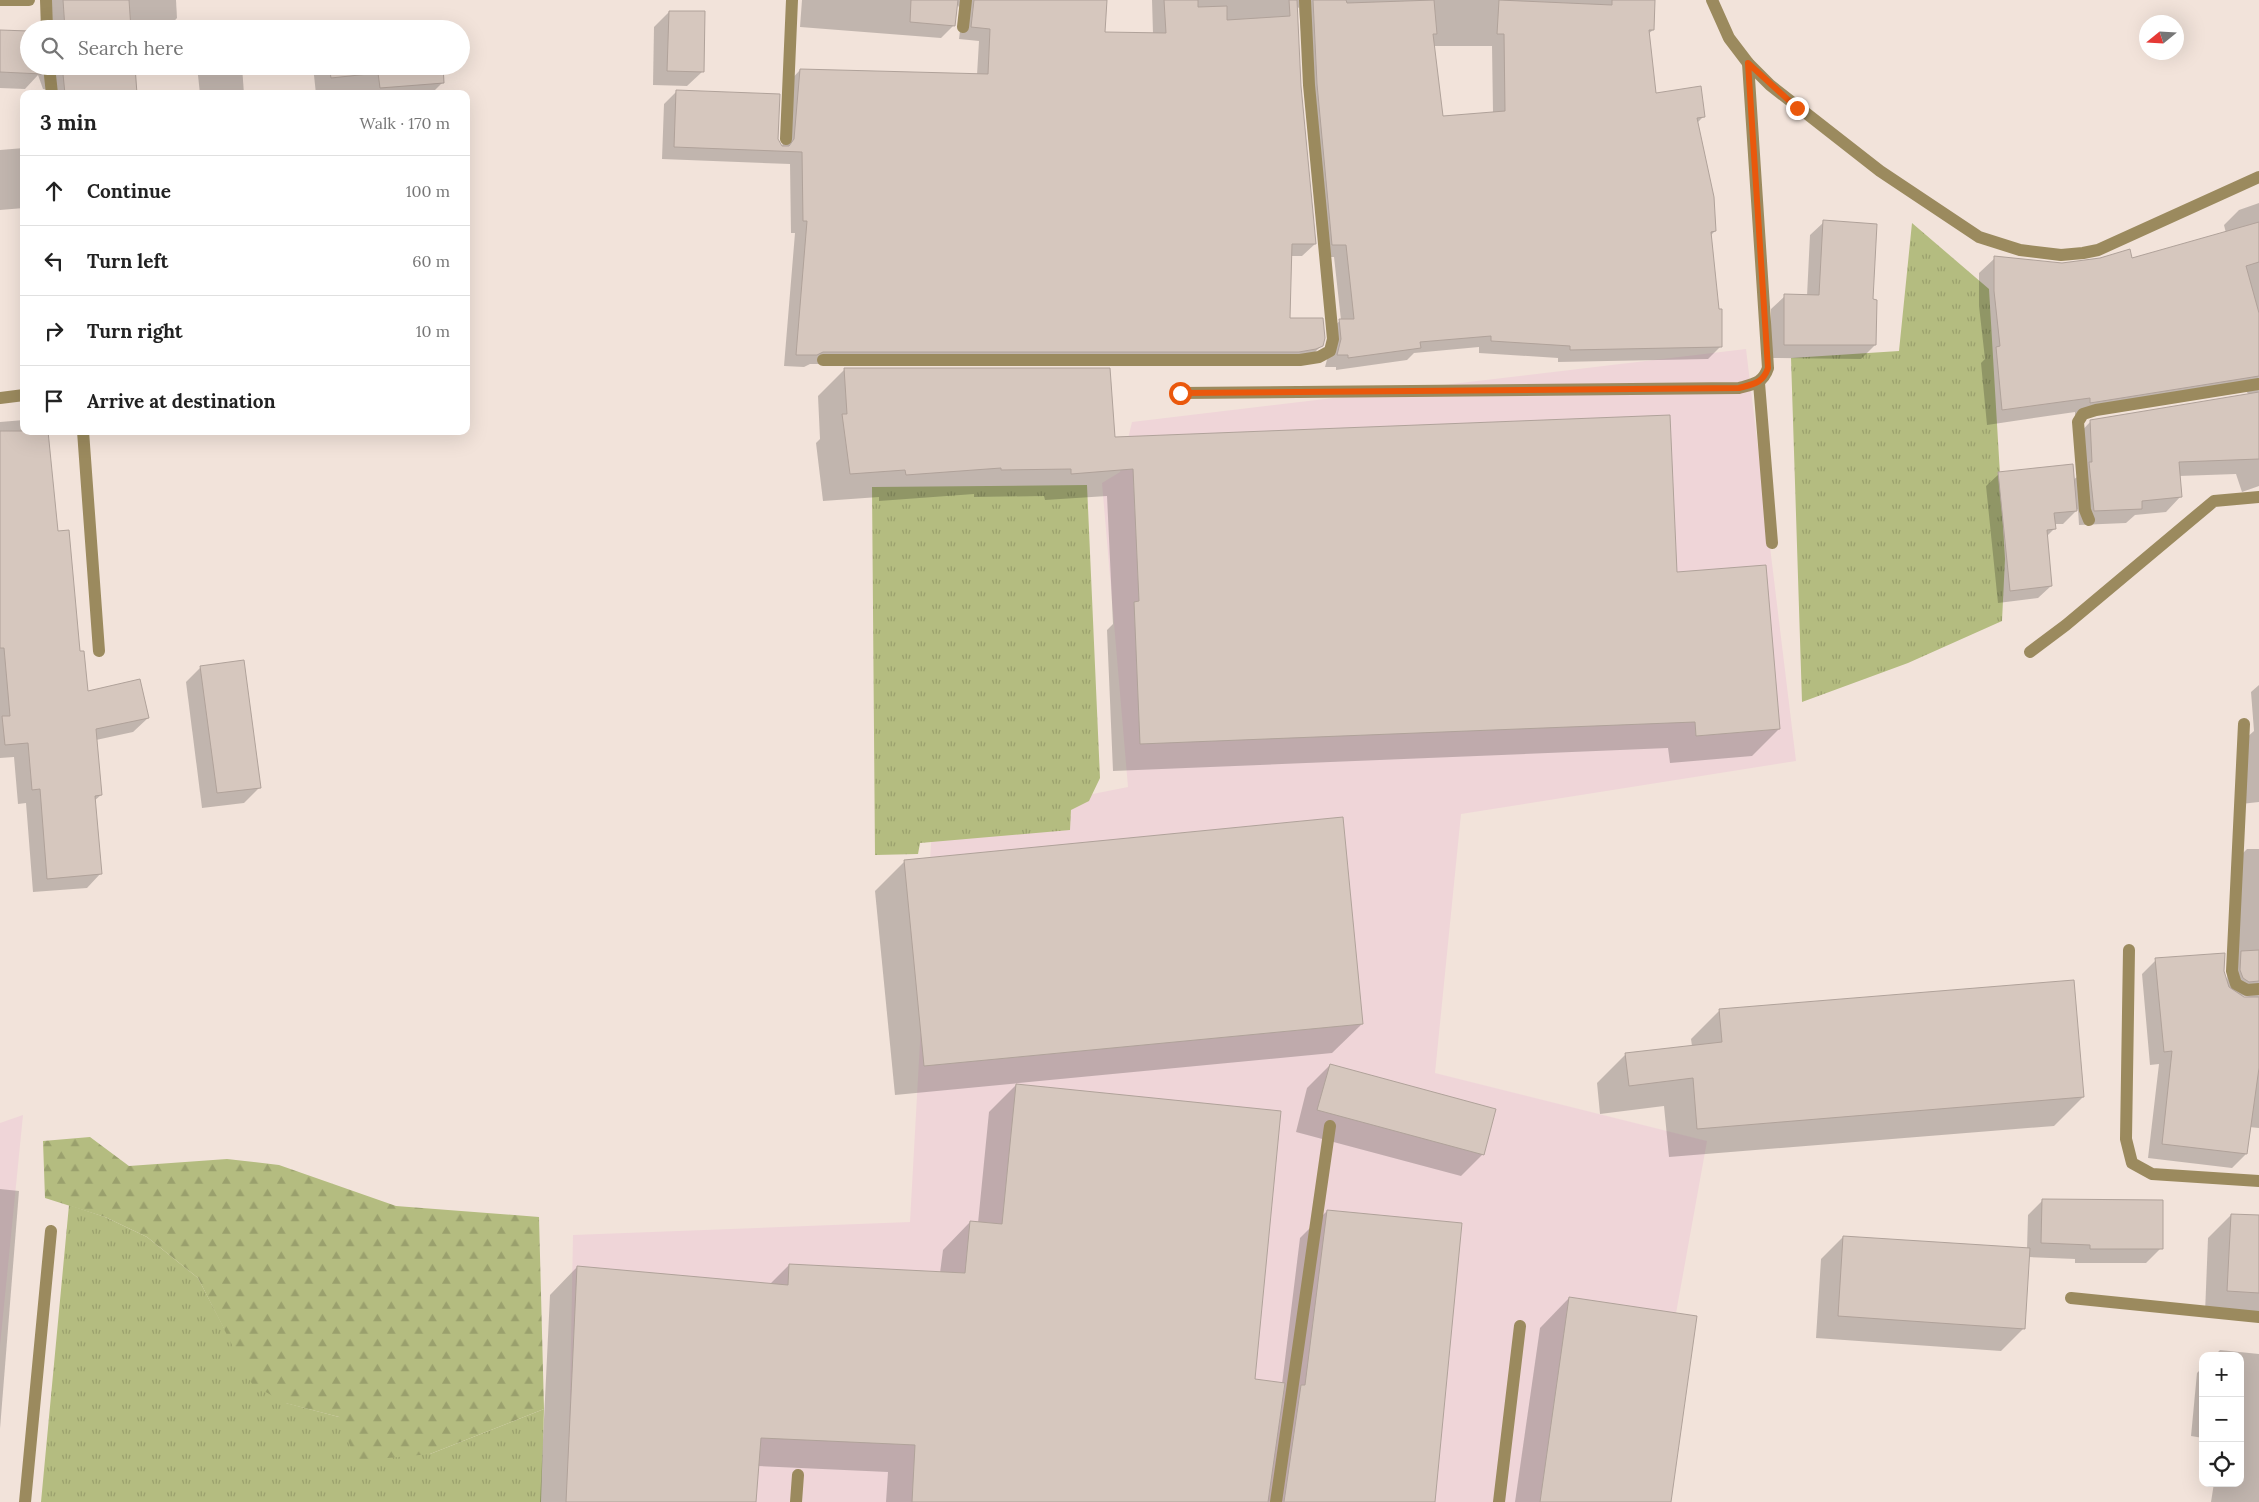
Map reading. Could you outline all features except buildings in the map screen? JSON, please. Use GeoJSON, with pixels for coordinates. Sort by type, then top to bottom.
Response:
{"type":"FeatureCollection","features":[{"type":"Feature","properties":{"kind":"street"},"geometry":{"type":"LineString","coordinates":[[0,0],[29,0]]}},
{"type":"Feature","properties":{"kind":"street"},"geometry":{"type":"LineString","coordinates":[[46,0],[47,20]]}},
{"type":"Feature","properties":{"kind":"street"},"geometry":{"type":"LineString","coordinates":[[786,139],[792,0]]}},
{"type":"Feature","properties":{"kind":"street"},"geometry":{"type":"LineString","coordinates":[[963,27],[966,0]]}},
{"type":"Feature","properties":{"kind":"street"},"geometry":{"type":"LineString","coordinates":[[823,360],[1300,360],[1319,357],[1330,350],[1333,338],[1309,85],[1305,0]]}},
{"type":"Feature","properties":{"kind":"street"},"geometry":{"type":"LineString","coordinates":[[1712,0],[1729,38],[1748,63],[1797,108],[1880,171],[1979,237],[2020,250],[2061,255],[2098,250],[2259,177]]}},
{"type":"Feature","properties":{"kind":"street"},"geometry":{"type":"LineString","coordinates":[[1180,393],[1739,388],[1759,383],[1765,377],[1768,368],[1748,63]]}},
{"type":"Feature","properties":{"kind":"street"},"geometry":{"type":"LineString","coordinates":[[50,75],[52,90]]}},
{"type":"Feature","properties":{"kind":"street"},"geometry":{"type":"LineString","coordinates":[[1759,383],[1772,543]]}},
{"type":"Feature","properties":{"kind":"street"},"geometry":{"type":"LineString","coordinates":[[2089,520],[2086,510],[2078,422],[2083,414],[2096,410],[2259,384]]}},
{"type":"Feature","properties":{"kind":"street"},"geometry":{"type":"LineString","coordinates":[[0,398],[20,396]]}},
{"type":"Feature","properties":{"kind":"street"},"geometry":{"type":"LineString","coordinates":[[83,435],[99,652]]}},
{"type":"Feature","properties":{"kind":"street"},"geometry":{"type":"LineString","coordinates":[[2030,652],[2073,619],[2214,501],[2259,497]]}},
{"type":"Feature","properties":{"kind":"street"},"geometry":{"type":"LineString","coordinates":[[2244,724],[2232,971],[2236,984],[2247,990],[2259,989]]}},
{"type":"Feature","properties":{"kind":"street"},"geometry":{"type":"LineString","coordinates":[[2129,950],[2126,1139],[2132,1163],[2152,1174],[2259,1180]]}},
{"type":"Feature","properties":{"kind":"street"},"geometry":{"type":"LineString","coordinates":[[1276,1502],[1330,1126]]}},
{"type":"Feature","properties":{"kind":"street"},"geometry":{"type":"LineString","coordinates":[[25,1502],[51,1230]]}},
{"type":"Feature","properties":{"kind":"street"},"geometry":{"type":"LineString","coordinates":[[2070,1298],[2259,1317]]}},
{"type":"Feature","properties":{"kind":"street"},"geometry":{"type":"LineString","coordinates":[[1499,1502],[1520,1326]]}},
{"type":"Feature","properties":{"kind":"street"},"geometry":{"type":"LineString","coordinates":[[796,1502],[798,1475]]}},
{"type":"Feature","properties":{"kind":"shaded area"},"geometry":{"type":"Polygon","coordinates":[[[1746,349],[1796,761],[1461,814],[1435,1073],[1707,1141],[1642,1502],[568,1502],[573,1235],[910,1222],[932,826],[1128,787],[1102,483],[1120,472],[1132,422],[1746,349]]]}},
{"type":"Feature","properties":{"kind":"shaded area"},"geometry":{"type":"Polygon","coordinates":[[[23,1115],[0,1346],[0,1123],[23,1115]]]}},
{"type":"Feature","properties":{"kind":"green space"},"geometry":{"type":"Polygon","coordinates":[[[1912,223],[1989,289],[2005,559],[2002,621],[1908,663],[1802,702],[1791,358],[1899,351],[1912,223]]]}},
{"type":"Feature","properties":{"kind":"green space"},"geometry":{"type":"Polygon","coordinates":[[[1087,485],[1100,778],[1089,801],[1071,810],[1070,830],[920,843],[918,854],[875,855],[872,487],[1087,485]]]}},
{"type":"Feature","properties":{"kind":"green space"},"geometry":{"type":"Polygon","coordinates":[[[90,1137],[129,1166],[227,1159],[279,1165],[396,1206],[539,1217],[544,1409],[430,1454],[356,1461],[339,1417],[285,1403],[252,1384],[198,1278],[147,1237],[105,1217],[45,1198],[43,1141],[90,1137]]]}},
{"type":"Feature","properties":{"kind":"green space"},"geometry":{"type":"Polygon","coordinates":[[[69,1205],[105,1217],[147,1237],[198,1278],[225,1330],[286,1403],[339,1417],[430,1454],[544,1409],[541,1502],[41,1502],[69,1205]]]}},
{"type":"Feature","properties":{"kind":"route"},"geometry":{"type":"LineString","coordinates":[[1180,393],[1739,388],[1759,383],[1765,377],[1768,368],[1757,176],[1748,63],[1797,108]]}}]}
